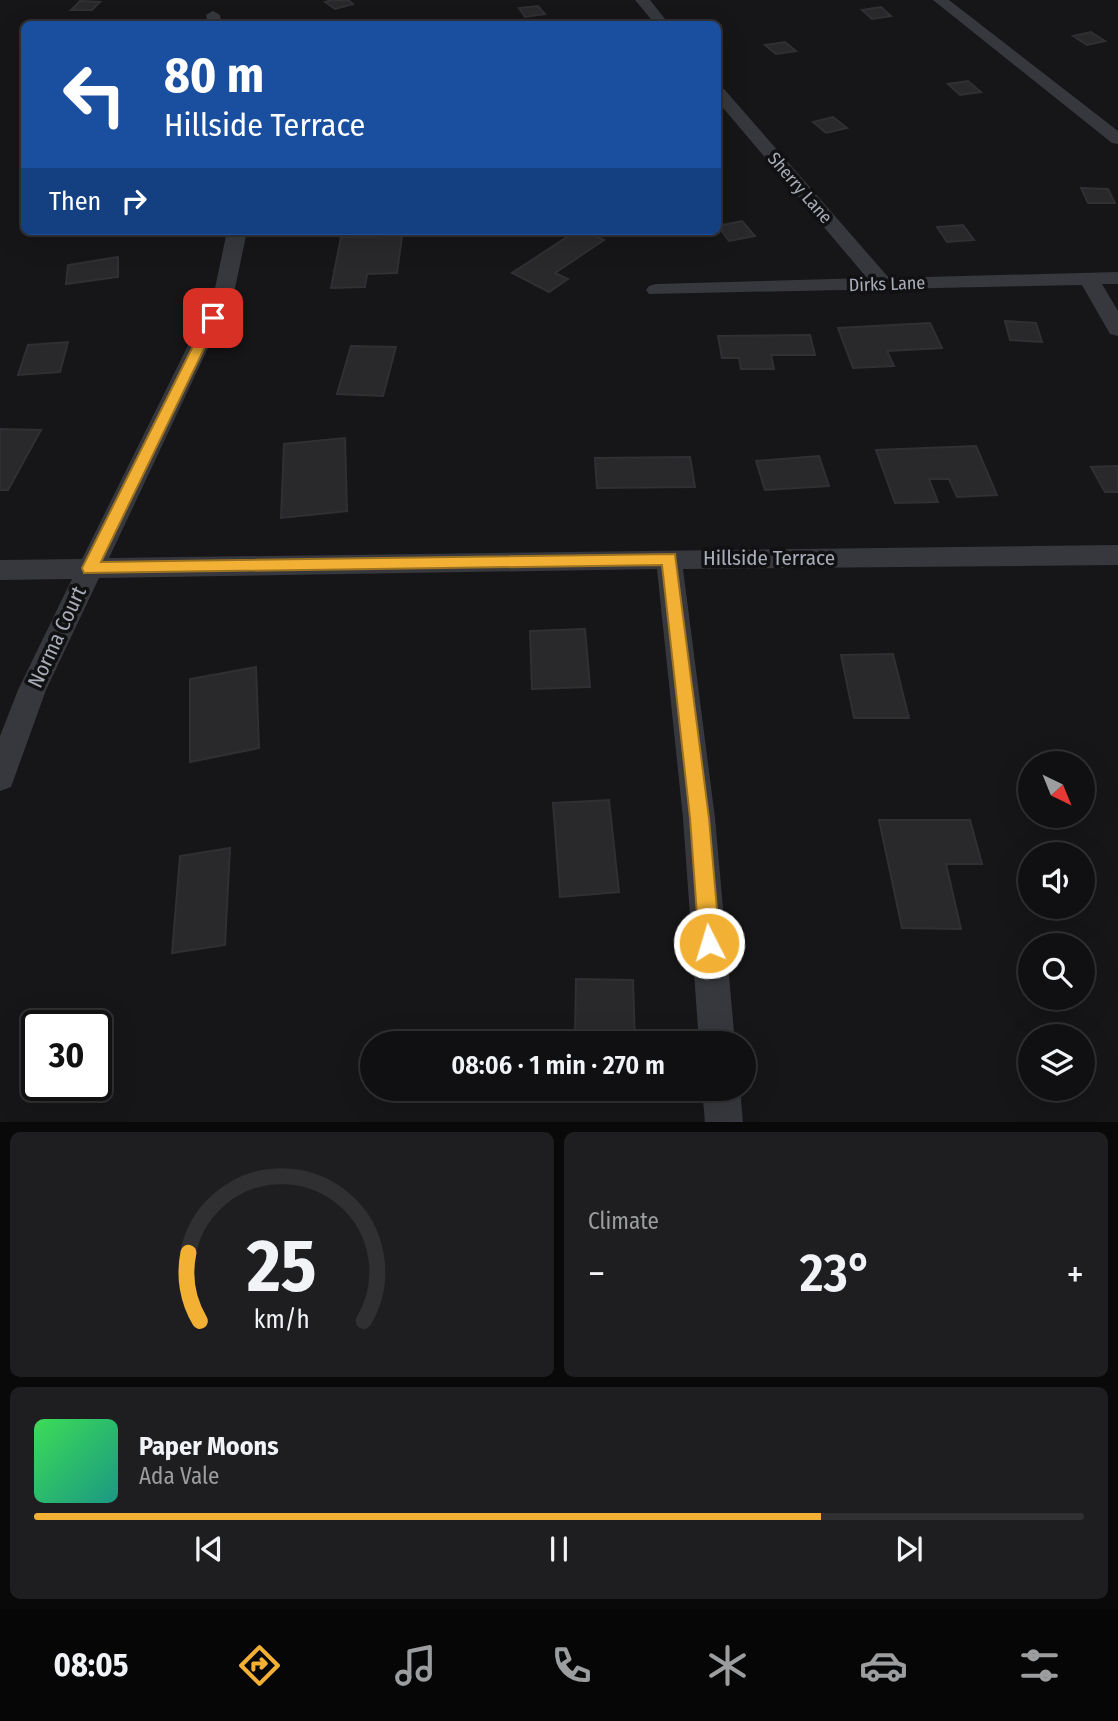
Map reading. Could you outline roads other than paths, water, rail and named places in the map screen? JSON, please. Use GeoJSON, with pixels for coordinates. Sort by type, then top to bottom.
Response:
{"type":"FeatureCollection","features":[{"type":"Feature","properties":{"kind":"street"},"geometry":{"type":"LineString","coordinates":[[642,0],[660,21]]}},
{"type":"Feature","properties":{"kind":"street"},"geometry":{"type":"LineString","coordinates":[[940,0],[1118,139]]}},
{"type":"Feature","properties":{"kind":"street","name":"Sherry Lane"},"geometry":{"type":"LineString","coordinates":[[721,95],[883,284]]}},
{"type":"Feature","properties":{"kind":"street","name":"Norma Court"},"geometry":{"type":"LineString","coordinates":[[0,777],[32,690],[225,293],[236,235]]}},
{"type":"Feature","properties":{"kind":"street","name":"Dirks Lane"},"geometry":{"type":"LineString","coordinates":[[656,290],[1118,278]]}},
{"type":"Feature","properties":{"kind":"street"},"geometry":{"type":"LineString","coordinates":[[1089,279],[1118,329]]}},
{"type":"Feature","properties":{"kind":"street","name":"Hillside Terrace"},"geometry":{"type":"LineString","coordinates":[[0,570],[1118,555]]}},
{"type":"Feature","properties":{"kind":"street"},"geometry":{"type":"LineString","coordinates":[[669,559],[699,818],[717,1031]]}},
{"type":"Feature","properties":{"kind":"street"},"geometry":{"type":"LineString","coordinates":[[722,1101],[724,1122]]}}]}
